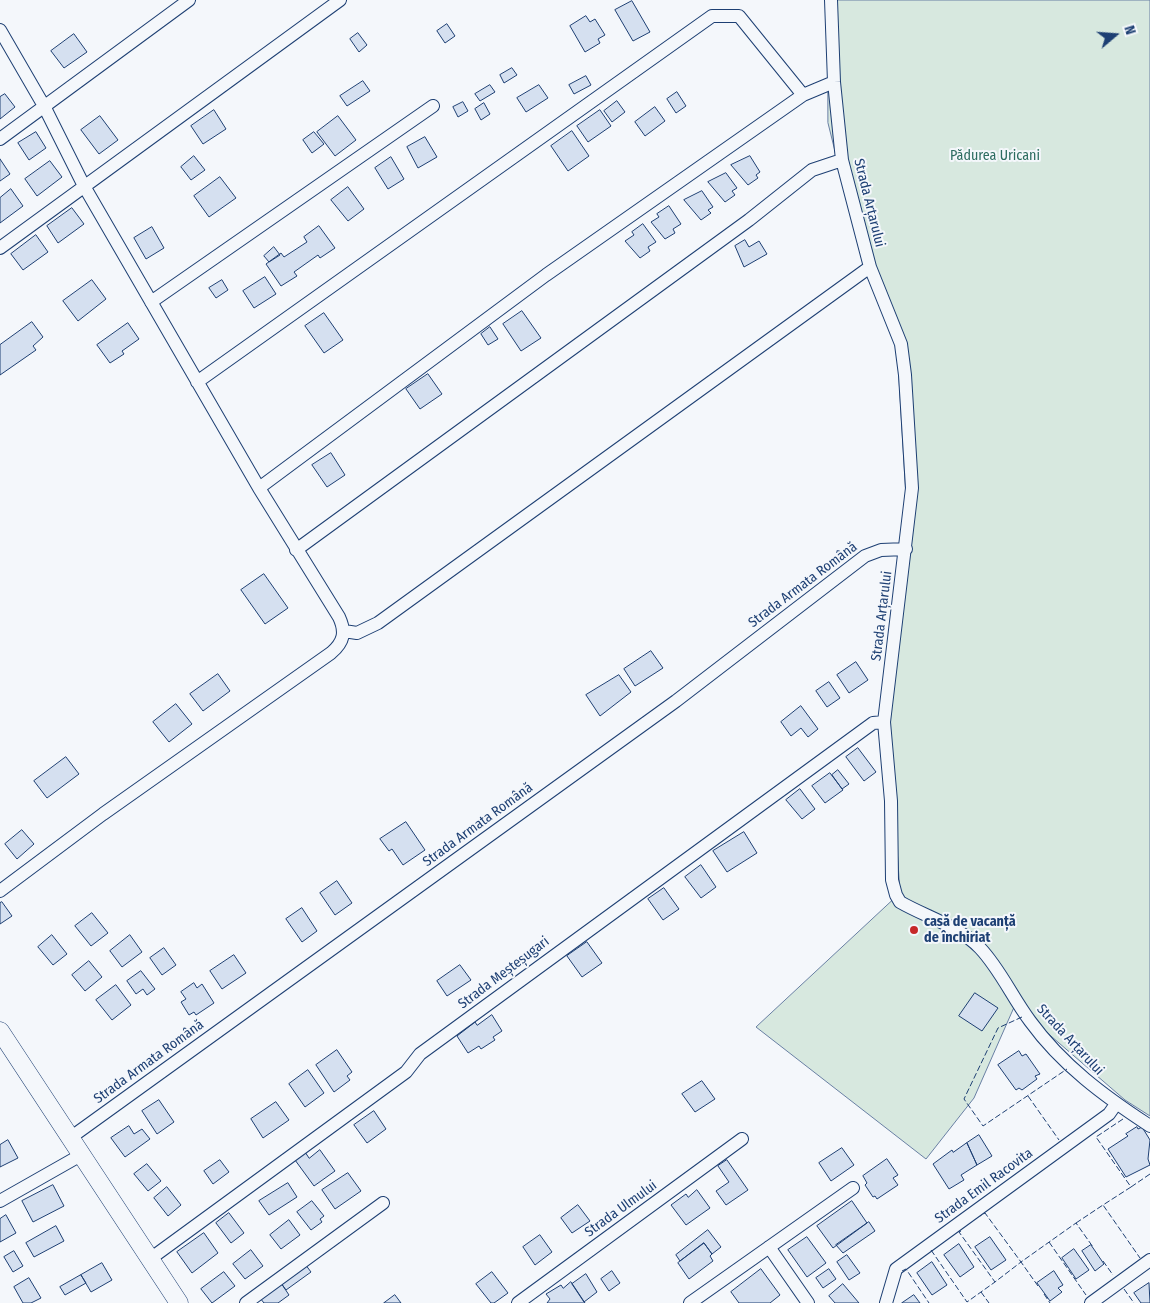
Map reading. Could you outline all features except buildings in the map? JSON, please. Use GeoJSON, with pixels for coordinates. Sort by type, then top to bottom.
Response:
{"type":"FeatureCollection","features":[{"type":"Feature","properties":{"kind":"main road"},"geometry":{"type":"LineString","coordinates":[[0,1031],[180,1303]]}},
{"type":"Feature","properties":{"kind":"street"},"geometry":{"type":"LineString","coordinates":[[0,139],[189,0]]}},
{"type":"Feature","properties":{"kind":"street"},"geometry":{"type":"LineString","coordinates":[[0,248],[340,0]]}},
{"type":"Feature","properties":{"kind":"street","name":"Strada Arțarului"},"geometry":{"type":"LineString","coordinates":[[831,0],[834,82],[842,160],[870,267],[900,344],[904,360],[912,488],[884,722],[891,802],[892,880],[897,898],[922,915],[952,928],[980,948],[1032,1024],[1087,1082],[1150,1126]]}},
{"type":"Feature","properties":{"kind":"street"},"geometry":{"type":"LineString","coordinates":[[197,382],[712,16],[739,16],[803,95]]}},
{"type":"Feature","properties":{"kind":"street"},"geometry":{"type":"LineString","coordinates":[[0,30],[44,106],[84,186],[259,488],[339,617],[344,631],[339,646],[103,814],[0,891]]}},
{"type":"Feature","properties":{"kind":"street"},"geometry":{"type":"LineString","coordinates":[[259,488],[546,275],[803,95],[834,82]]}},
{"type":"Feature","properties":{"kind":"street"},"geometry":{"type":"LineString","coordinates":[[152,302],[433,106]]}},
{"type":"Feature","properties":{"kind":"street"},"geometry":{"type":"LineString","coordinates":[[296,550],[749,220],[812,170],[842,160]]}},
{"type":"Feature","properties":{"kind":"street"},"geometry":{"type":"LineString","coordinates":[[344,631],[357,633],[378,623],[870,267]]}},
{"type":"Feature","properties":{"kind":"street","name":"Strada Armata Română"},"geometry":{"type":"LineString","coordinates":[[70,1138],[676,700],[866,556],[881,550],[906,549]]}},
{"type":"Feature","properties":{"kind":"street","name":"Strada Meșteșugari"},"geometry":{"type":"LineString","coordinates":[[150,1259],[406,1072],[420,1054],[555,954],[873,724],[884,722]]}},
{"type":"Feature","properties":{"kind":"street","name":"Strada Emil Racovita"},"geometry":{"type":"LineString","coordinates":[[886,1303],[896,1269],[1109,1114],[1116,1104]]}},
{"type":"Feature","properties":{"kind":"street","name":"Strada Ulmului"},"geometry":{"type":"LineString","coordinates":[[518,1303],[742,1139]]}},
{"type":"Feature","properties":{"kind":"street"},"geometry":{"type":"LineString","coordinates":[[0,1201],[81,1155]]}},
{"type":"Feature","properties":{"kind":"street"},"geometry":{"type":"LineString","coordinates":[[690,1303],[853,1188]]}},
{"type":"Feature","properties":{"kind":"street"},"geometry":{"type":"LineString","coordinates":[[246,1303],[383,1203]]}},
{"type":"Feature","properties":{"kind":"street"},"geometry":{"type":"LineString","coordinates":[[769,1247],[808,1303]]}},
{"type":"Feature","properties":{"kind":"street"},"geometry":{"type":"LineString","coordinates":[[1090,1303],[1150,1260]]}},
{"type":"Feature","properties":{"kind":"green space","name":"Pădurea Uricani"},"geometry":{"type":"Polygon","coordinates":[[[828,0],[1150,0],[1150,1116],[1125,1100],[1015,1005],[974,1098],[926,1159],[756,1027],[900,893],[889,728],[909,549],[897,345],[863,264],[828,123],[828,0]]]}},
{"type":"Feature","properties":{"kind":"fence"},"geometry":{"type":"LineString","coordinates":[[1022,1017],[998,1028],[964,1099],[983,1126],[1067,1069]]}},
{"type":"Feature","properties":{"kind":"fence"},"geometry":{"type":"LineString","coordinates":[[1028,1096],[1059,1140]]}},
{"type":"Feature","properties":{"kind":"fence"},"geometry":{"type":"LineString","coordinates":[[1123,1119],[1096,1137],[1131,1187],[1150,1174]]}},
{"type":"Feature","properties":{"kind":"fence"},"geometry":{"type":"LineString","coordinates":[[1131,1187],[1103,1205],[1140,1258]]}},
{"type":"Feature","properties":{"kind":"fence"},"geometry":{"type":"LineString","coordinates":[[1076,1223],[1103,1205]]}},
{"type":"Feature","properties":{"kind":"fence"},"geometry":{"type":"LineString","coordinates":[[961,1231],[959,1232],[995,1282],[1021,1262],[985,1213],[980,1216]]}},
{"type":"Feature","properties":{"kind":"fence"},"geometry":{"type":"LineString","coordinates":[[1038,1286],[1021,1262],[1076,1223],[1093,1247]]}},
{"type":"Feature","properties":{"kind":"fence"},"geometry":{"type":"LineString","coordinates":[[1049,1242],[1086,1295]]}},
{"type":"Feature","properties":{"kind":"fence"},"geometry":{"type":"LineString","coordinates":[[931,1250],[967,1302],[995,1282]]}},
{"type":"Feature","properties":{"kind":"fence"},"geometry":{"type":"LineString","coordinates":[[1103,1261],[1113,1275]]}},
{"type":"Feature","properties":{"kind":"fence"},"geometry":{"type":"LineString","coordinates":[[902,1271],[906,1269],[929,1303]]}},
{"type":"Feature","properties":{"kind":"fence"},"geometry":{"type":"LineString","coordinates":[[1124,1289],[1134,1303]]}},
{"type":"Feature","properties":{"kind":"fence"},"geometry":{"type":"LineString","coordinates":[[981,1292],[989,1303]]}},
{"type":"Feature","properties":{"kind":"fence"},"geometry":{"type":"LineString","coordinates":[[1044,1294],[1050,1303]]}},
{"type":"Feature","properties":{"kind":"place","name":"casă de vacanță de închiriat"},"geometry":{"type":"Point","coordinates":[914,930]}}]}
